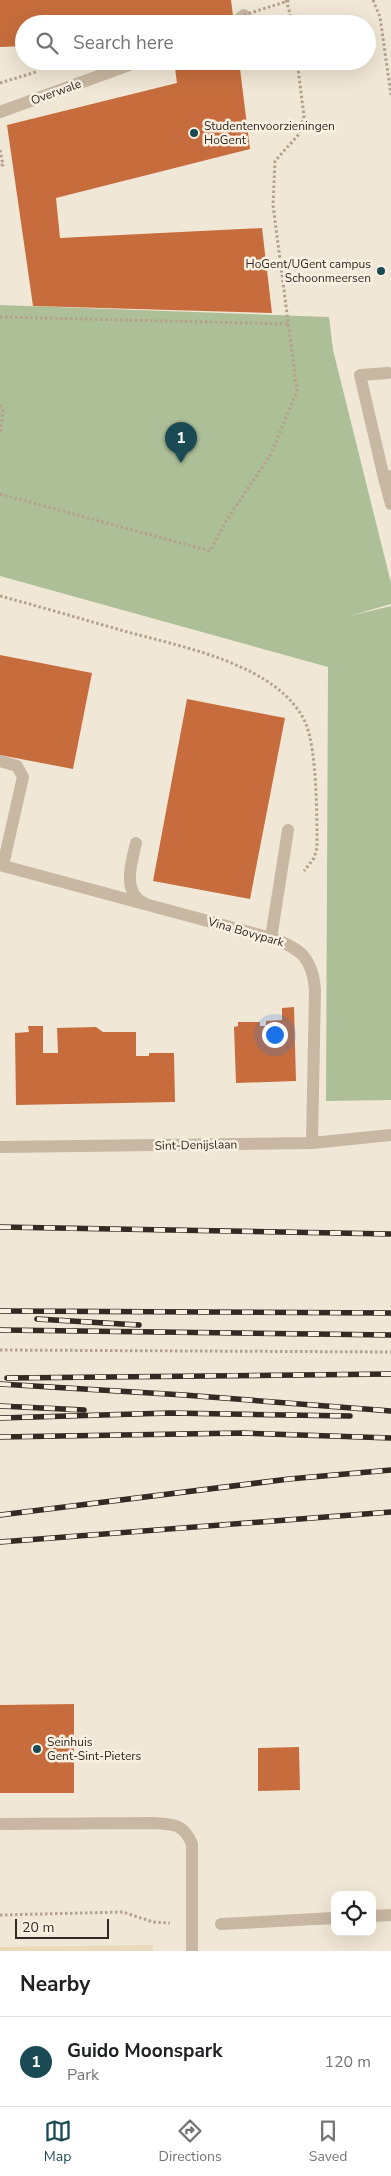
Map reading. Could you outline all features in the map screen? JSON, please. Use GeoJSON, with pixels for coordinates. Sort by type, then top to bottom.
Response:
{"type":"FeatureCollection","features":[{"type":"Feature","properties":{"kind":"street","name":"Overwale"},"geometry":{"type":"LineString","coordinates":[[0,112],[115,70]]}},
{"type":"Feature","properties":{"kind":"street"},"geometry":{"type":"LineString","coordinates":[[388,373],[360,375],[388,477],[391,504]]}},
{"type":"Feature","properties":{"kind":"street"},"geometry":{"type":"LineString","coordinates":[[0,762],[17,766],[22,777],[1,865]]}},
{"type":"Feature","properties":{"kind":"street"},"geometry":{"type":"LineString","coordinates":[[271,938],[288,830]]}},
{"type":"Feature","properties":{"kind":"street"},"geometry":{"type":"LineString","coordinates":[[136,843],[130,875],[131,889],[137,899],[148,905]]}},
{"type":"Feature","properties":{"kind":"street","name":"Vina Bovypark"},"geometry":{"type":"LineString","coordinates":[[1,865],[271,938],[302,953],[312,967],[314,979],[312,1144]]}},
{"type":"Feature","properties":{"kind":"street","name":"Sint-Denijslaan"},"geometry":{"type":"LineString","coordinates":[[0,1147],[312,1144],[391,1135]]}},
{"type":"Feature","properties":{"kind":"street"},"geometry":{"type":"LineString","coordinates":[[0,1824],[154,1822],[174,1825],[186,1832],[192,1844],[192,1951]]}},
{"type":"Feature","properties":{"kind":"street"},"geometry":{"type":"LineString","coordinates":[[376,1916],[391,1915]]}},
{"type":"Feature","properties":{"kind":"street"},"geometry":{"type":"LineString","coordinates":[[222,1924],[331,1918]]}},
{"type":"Feature","properties":{"kind":"path"},"geometry":{"type":"LineString","coordinates":[[286,0],[290,15]]}},
{"type":"Feature","properties":{"kind":"path"},"geometry":{"type":"LineString","coordinates":[[250,15],[291,0]]}},
{"type":"Feature","properties":{"kind":"path"},"geometry":{"type":"LineString","coordinates":[[373,0],[380,17],[391,95]]}},
{"type":"Feature","properties":{"kind":"path"},"geometry":{"type":"LineString","coordinates":[[0,83],[42,70]]}},
{"type":"Feature","properties":{"kind":"path"},"geometry":{"type":"LineString","coordinates":[[0,494],[210,551],[226,521],[271,454],[297,391],[273,206],[275,161],[300,134],[304,116],[298,70]]}},
{"type":"Feature","properties":{"kind":"path"},"geometry":{"type":"LineString","coordinates":[[0,150],[3,165],[0,166]]}},
{"type":"Feature","properties":{"kind":"path"},"geometry":{"type":"LineString","coordinates":[[0,317],[289,324]]}},
{"type":"Feature","properties":{"kind":"path"},"geometry":{"type":"LineString","coordinates":[[0,405],[3,410],[0,435]]}},
{"type":"Feature","properties":{"kind":"path"},"geometry":{"type":"LineString","coordinates":[[0,596],[197,651],[237,665],[274,686],[287,696],[299,710],[307,726],[311,743],[317,848],[308,867],[299,876],[278,889]]}},
{"type":"Feature","properties":{"kind":"path"},"geometry":{"type":"LineString","coordinates":[[0,1350],[391,1352]]}},
{"type":"Feature","properties":{"kind":"path"},"geometry":{"type":"LineString","coordinates":[[0,1915],[123,1912],[153,1922],[193,1924]]}},
{"type":"Feature","properties":{"kind":"green space"},"geometry":{"type":"Polygon","coordinates":[[[0,305],[329,317],[333,350],[391,583],[391,604],[350,616],[391,606],[391,1100],[326,1101],[328,667],[0,576],[0,305]]]}},
{"type":"Feature","properties":{"kind":"shaded area"},"geometry":{"type":"Polygon","coordinates":[[[153,1945],[153,1951],[0,1951],[0,1947],[153,1945]]]}},
{"type":"Feature","properties":{"kind":"building"},"geometry":{"type":"Polygon","coordinates":[[[0,0],[231,0],[233,15],[15,15],[15,46],[0,47],[0,0]]]}},
{"type":"Feature","properties":{"kind":"building"},"geometry":{"type":"Polygon","coordinates":[[[175,70],[240,70],[250,149],[56,198],[60,238],[262,228],[272,313],[33,306],[7,125],[177,83],[175,70]]]}},
{"type":"Feature","properties":{"kind":"building"},"geometry":{"type":"Polygon","coordinates":[[[0,655],[92,673],[73,769],[0,755],[0,655]]]}},
{"type":"Feature","properties":{"kind":"building"},"geometry":{"type":"Polygon","coordinates":[[[187,699],[285,718],[250,899],[153,881],[187,699]]]}},
{"type":"Feature","properties":{"kind":"building"},"geometry":{"type":"Polygon","coordinates":[[[294,1007],[296,1081],[236,1083],[234,1027],[238,1026],[238,1022],[260,1022],[260,1026],[266,1026],[266,1021],[282,1020],[282,1008],[294,1007]]]}},
{"type":"Feature","properties":{"kind":"building"},"geometry":{"type":"Polygon","coordinates":[[[28,1026],[43,1026],[43,1053],[58,1053],[57,1028],[96,1027],[103,1032],[136,1032],[136,1056],[149,1056],[149,1053],[174,1053],[175,1102],[16,1105],[15,1033],[29,1032],[28,1026]]]}},
{"type":"Feature","properties":{"kind":"building","name":"Seinhuis Gent-Sint-Pieters"},"geometry":{"type":"Polygon","coordinates":[[[74,1704],[74,1793],[0,1793],[0,1705],[74,1704]]]}},
{"type":"Feature","properties":{"kind":"building"},"geometry":{"type":"Polygon","coordinates":[[[299,1747],[300,1790],[258,1791],[258,1748],[299,1747]]]}},
{"type":"Feature","properties":{"kind":"railway"},"geometry":{"type":"LineString","coordinates":[[0,1227],[391,1234]]}},
{"type":"Feature","properties":{"kind":"railway"},"geometry":{"type":"LineString","coordinates":[[0,1311],[391,1313]]}},
{"type":"Feature","properties":{"kind":"railway"},"geometry":{"type":"LineString","coordinates":[[37,1319],[139,1325]]}},
{"type":"Feature","properties":{"kind":"railway"},"geometry":{"type":"LineString","coordinates":[[0,1330],[391,1335]]}},
{"type":"Feature","properties":{"kind":"railway"},"geometry":{"type":"LineString","coordinates":[[7,1378],[391,1374]]}},
{"type":"Feature","properties":{"kind":"railway"},"geometry":{"type":"LineString","coordinates":[[0,1384],[184,1395],[391,1411]]}},
{"type":"Feature","properties":{"kind":"railway"},"geometry":{"type":"LineString","coordinates":[[0,1406],[84,1410]]}},
{"type":"Feature","properties":{"kind":"railway"},"geometry":{"type":"LineString","coordinates":[[0,1418],[170,1413],[350,1416]]}},
{"type":"Feature","properties":{"kind":"railway"},"geometry":{"type":"LineString","coordinates":[[0,1437],[242,1433],[391,1438]]}},
{"type":"Feature","properties":{"kind":"railway"},"geometry":{"type":"LineString","coordinates":[[0,1515],[289,1479],[391,1470]]}},
{"type":"Feature","properties":{"kind":"railway"},"geometry":{"type":"LineString","coordinates":[[0,1542],[391,1512]]}},
{"type":"Feature","properties":{"kind":"place","name":"Studentenvoorzieningen HoGent"},"geometry":{"type":"Point","coordinates":[194,133]}},
{"type":"Feature","properties":{"kind":"place","name":"HoGent/UGent campus Schoonmeersen"},"geometry":{"type":"Point","coordinates":[381,271]}},
{"type":"Feature","properties":{"kind":"place","name":"Guido Moonspark"},"geometry":{"type":"Point","coordinates":[181,463]}},
{"type":"Feature","properties":{"kind":"place","name":"Seinhuis Gent-Sint-Pieters"},"geometry":{"type":"Point","coordinates":[37,1749]}}]}
